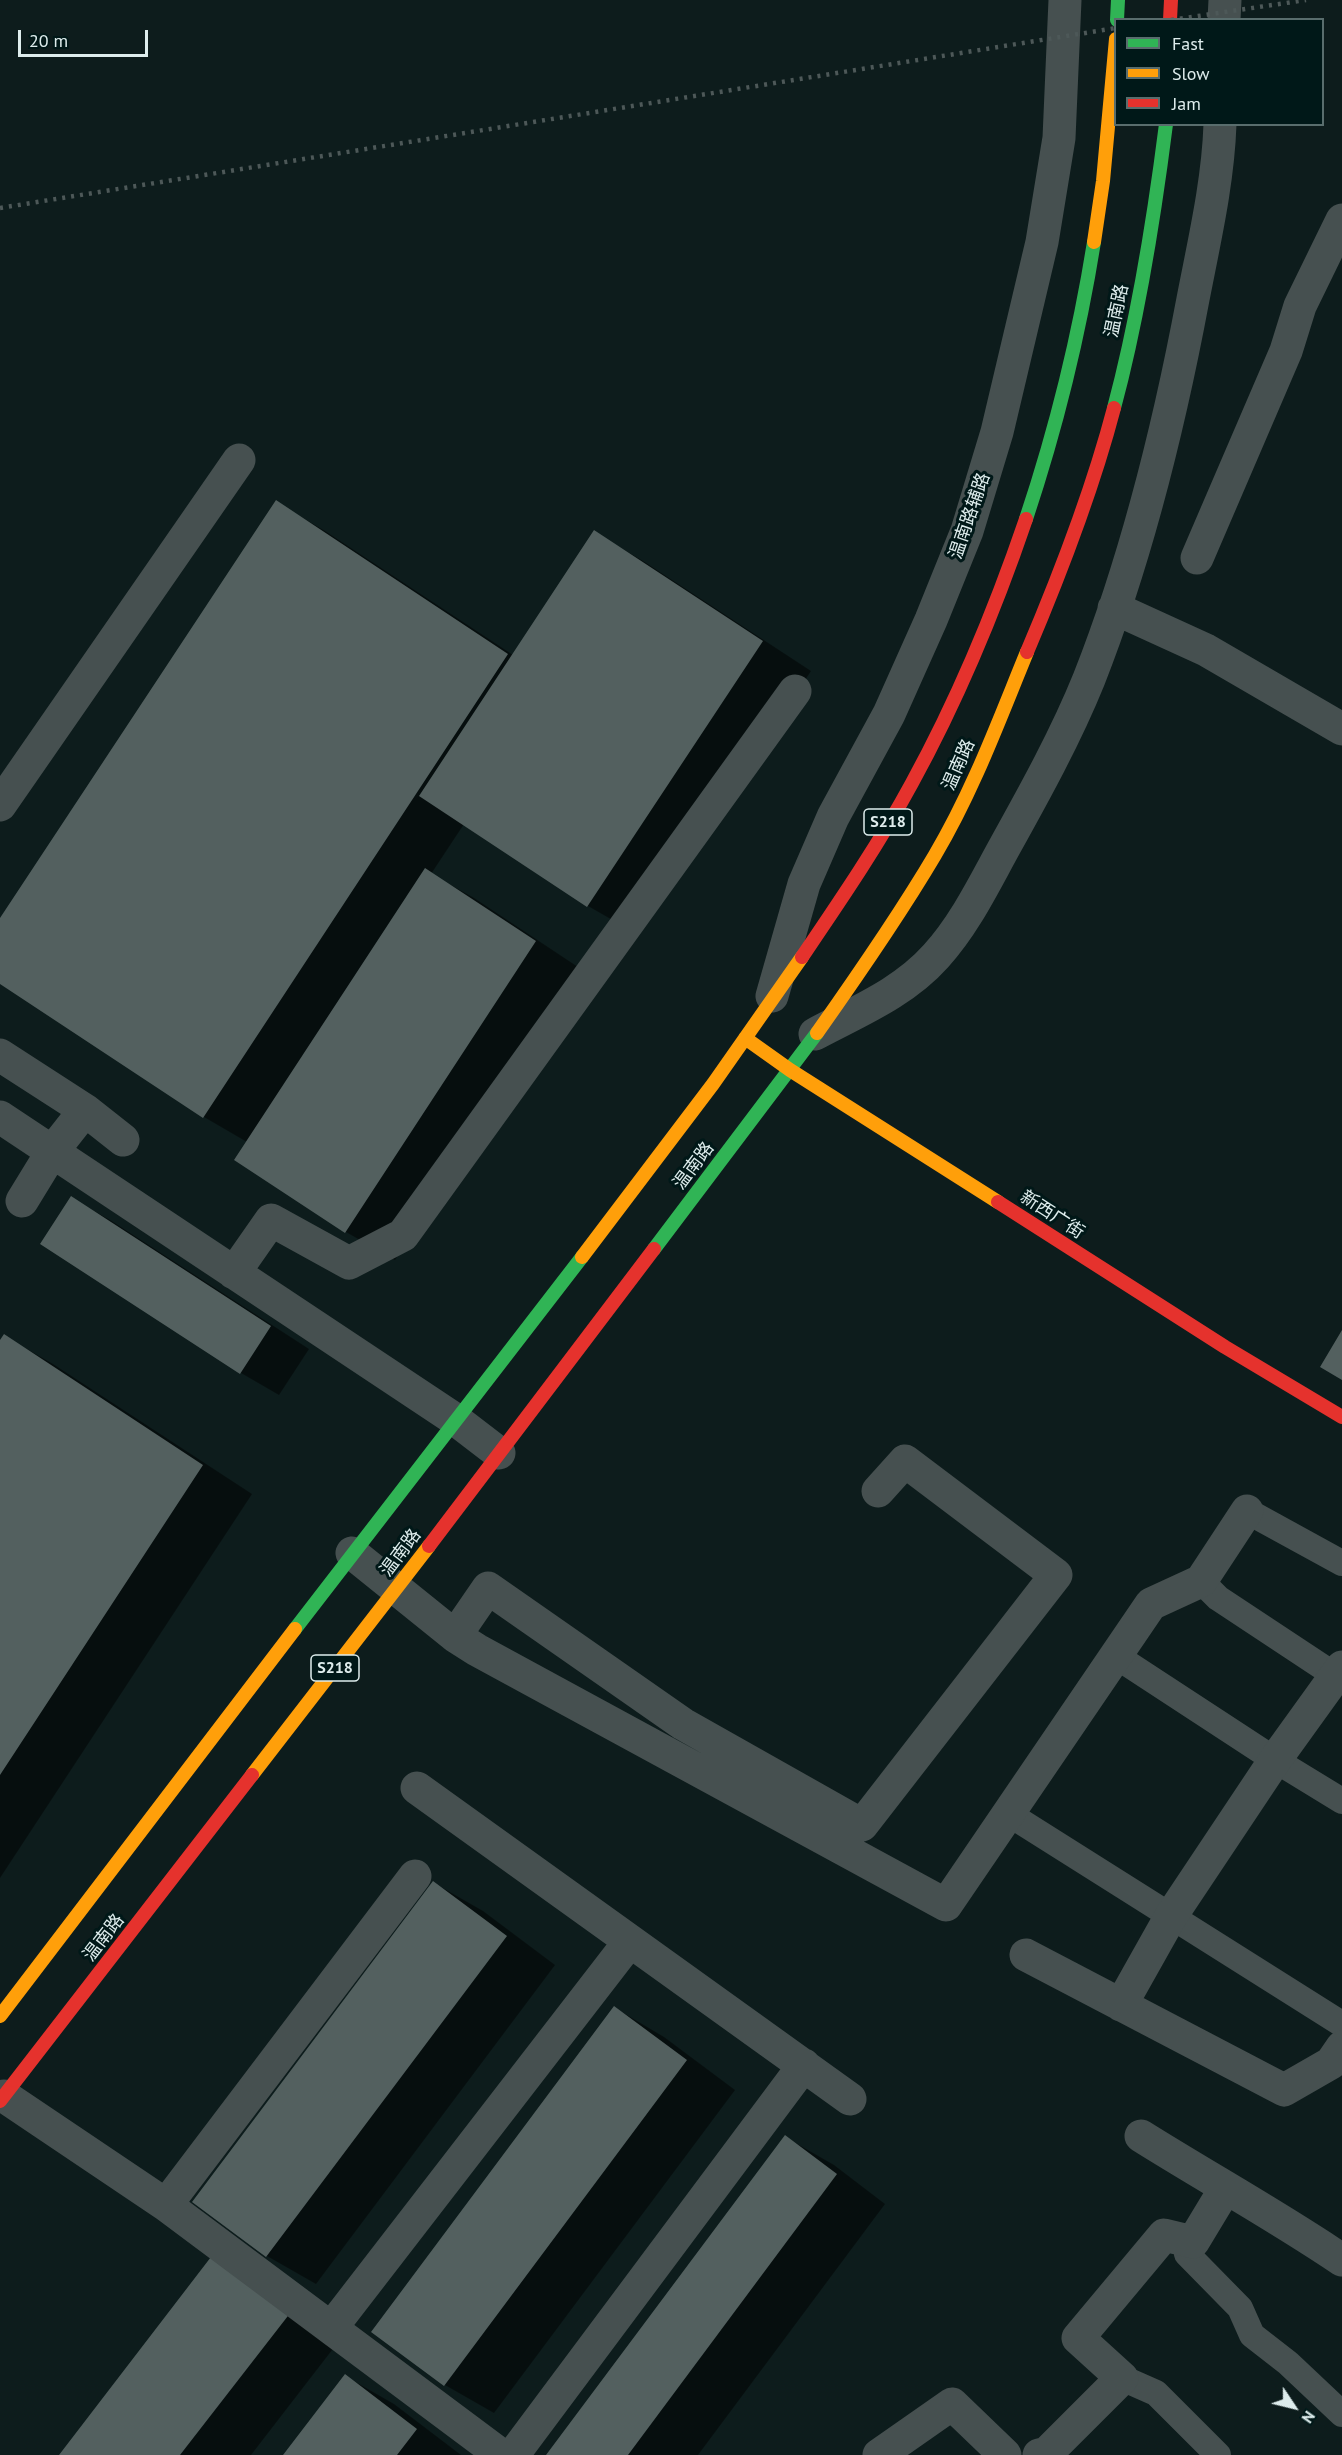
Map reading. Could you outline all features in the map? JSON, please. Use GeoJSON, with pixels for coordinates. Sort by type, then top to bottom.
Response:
{"type":"FeatureCollection","features":[{"type":"Feature","properties":{"kind":"main road"},"geometry":{"type":"LineString","coordinates":[[1117,18],[1118,0]]}},
{"type":"Feature","properties":{"kind":"main road"},"geometry":{"type":"LineString","coordinates":[[1170,18],[1171,0]]}},
{"type":"Feature","properties":{"kind":"main road","name":"温南路"},"geometry":{"type":"LineString","coordinates":[[0,2016],[352,1554],[629,1198],[770,1003],[846,892],[927,754],[963,678],[1002,584],[1035,492],[1062,394],[1087,285],[1102,186],[1114,60]]}},
{"type":"Feature","properties":{"kind":"main road","name":"温南路"},"geometry":{"type":"LineString","coordinates":[[2,2098],[396,1589],[790,1070],[855,981],[936,854],[973,782],[1063,566],[1101,459],[1119,390],[1145,267],[1166,126]]}},
{"type":"Feature","properties":{"kind":"main road","name":"新西广街"},"geometry":{"type":"LineString","coordinates":[[745,1038],[790,1070],[1225,1347],[1342,1417]]}},
{"type":"Feature","properties":{"kind":"street","name":"温南路辅路"},"geometry":{"type":"LineString","coordinates":[[770,1003],[804,884],[833,817],[889,714],[931,621],[966,531],[998,432],[1041,242],[1059,138],[1065,0]]}},
{"type":"Feature","properties":{"kind":"street"},"geometry":{"type":"LineString","coordinates":[[1224,0],[1224,18]]}},
{"type":"Feature","properties":{"kind":"street"},"geometry":{"type":"LineString","coordinates":[[815,1034],[904,987],[935,957],[961,926],[1058,746],[1088,680],[1114,608],[1144,512],[1183,347],[1206,227],[1219,149],[1220,126]]}},
{"type":"Feature","properties":{"kind":"street"},"geometry":{"type":"LineString","coordinates":[[1197,558],[1286,351],[1300,306],[1342,220]]}},
{"type":"Feature","properties":{"kind":"street"},"geometry":{"type":"LineString","coordinates":[[0,805],[239,460]]}},
{"type":"Feature","properties":{"kind":"street"},"geometry":{"type":"LineString","coordinates":[[1114,608],[1206,650],[1342,729]]}},
{"type":"Feature","properties":{"kind":"street"},"geometry":{"type":"LineString","coordinates":[[234,1273],[271,1220],[349,1263],[403,1235],[795,692]]}},
{"type":"Feature","properties":{"kind":"street"},"geometry":{"type":"LineString","coordinates":[[0,1055],[85,1110],[123,1140]]}},
{"type":"Feature","properties":{"kind":"street"},"geometry":{"type":"LineString","coordinates":[[22,1200],[52,1152],[85,1110]]}},
{"type":"Feature","properties":{"kind":"street"},"geometry":{"type":"LineString","coordinates":[[0,1117],[456,1420],[500,1453]]}},
{"type":"Feature","properties":{"kind":"street"},"geometry":{"type":"LineString","coordinates":[[455,1636],[488,1588],[683,1724],[862,1825],[1056,1575],[906,1461],[878,1491]]}},
{"type":"Feature","properties":{"kind":"street"},"geometry":{"type":"LineString","coordinates":[[352,1554],[455,1636],[477,1650],[946,1905],[1151,1604],[1201,1581],[1247,1511]]}},
{"type":"Feature","properties":{"kind":"street"},"geometry":{"type":"LineString","coordinates":[[1121,2005],[1171,1916],[1275,1760],[1340,1674]]}},
{"type":"Feature","properties":{"kind":"street"},"geometry":{"type":"LineString","coordinates":[[417,1788],[850,2098]]}},
{"type":"Feature","properties":{"kind":"street"},"geometry":{"type":"LineString","coordinates":[[166,2205],[416,1876]]}},
{"type":"Feature","properties":{"kind":"street"},"geometry":{"type":"LineString","coordinates":[[332,2327],[630,1941]]}},
{"type":"Feature","properties":{"kind":"street"},"geometry":{"type":"LineString","coordinates":[[1026,1954],[1284,2090],[1338,2060]]}},
{"type":"Feature","properties":{"kind":"street"},"geometry":{"type":"LineString","coordinates":[[513,2455],[804,2065]]}},
{"type":"Feature","properties":{"kind":"street"},"geometry":{"type":"LineString","coordinates":[[2,2098],[166,2205],[501,2455]]}},
{"type":"Feature","properties":{"kind":"street"},"geometry":{"type":"LineString","coordinates":[[1141,2136],[1342,2260]]}},
{"type":"Feature","properties":{"kind":"street"},"geometry":{"type":"LineString","coordinates":[[1045,2454],[1122,2378],[1078,2338],[1164,2235],[1193,2242],[1225,2189]]}},
{"type":"Feature","properties":{"kind":"street"},"geometry":{"type":"LineString","coordinates":[[879,2455],[952,2404],[1005,2455]]}},
{"type":"Feature","properties":{"kind":"lane"},"geometry":{"type":"LineString","coordinates":[[1247,1511],[1342,1563]]}},
{"type":"Feature","properties":{"kind":"lane"},"geometry":{"type":"LineString","coordinates":[[1201,1581],[1218,1598],[1340,1674]]}},
{"type":"Feature","properties":{"kind":"lane"},"geometry":{"type":"LineString","coordinates":[[1116,1656],[1342,1801]]}},
{"type":"Feature","properties":{"kind":"lane"},"geometry":{"type":"LineString","coordinates":[[1008,1814],[1342,2024]]}},
{"type":"Feature","properties":{"kind":"lane"},"geometry":{"type":"LineString","coordinates":[[1193,2242],[1187,2254],[1240,2308],[1252,2335],[1288,2363],[1342,2414]]}},
{"type":"Feature","properties":{"kind":"lane"},"geometry":{"type":"LineString","coordinates":[[1122,2378],[1156,2393],[1218,2455]]}},
{"type":"Feature","properties":{"kind":"building"},"geometry":{"type":"Polygon","coordinates":[[[276,500],[508,654],[203,1118],[0,984],[0,918],[276,500]]]}},
{"type":"Feature","properties":{"kind":"building"},"geometry":{"type":"Polygon","coordinates":[[[594,530],[763,641],[587,907],[419,796],[594,530]]]}},
{"type":"Feature","properties":{"kind":"building"},"geometry":{"type":"Polygon","coordinates":[[[425,868],[536,941],[345,1233],[234,1160],[425,868]]]}},
{"type":"Feature","properties":{"kind":"building"},"geometry":{"type":"Polygon","coordinates":[[[71,1196],[271,1326],[240,1374],[40,1244],[71,1196]]]}},
{"type":"Feature","properties":{"kind":"building"},"geometry":{"type":"Polygon","coordinates":[[[1342,1330],[1342,1380],[1320,1367],[1342,1330]]]}},
{"type":"Feature","properties":{"kind":"building"},"geometry":{"type":"Polygon","coordinates":[[[4,1334],[203,1465],[0,1775],[0,1340],[4,1334]]]}},
{"type":"Feature","properties":{"kind":"building"},"geometry":{"type":"Polygon","coordinates":[[[433,1881],[507,1936],[266,2257],[192,2202],[433,1881]]]}},
{"type":"Feature","properties":{"kind":"building"},"geometry":{"type":"Polygon","coordinates":[[[614,2006],[687,2060],[444,2386],[371,2332],[614,2006]]]}},
{"type":"Feature","properties":{"kind":"building"},"geometry":{"type":"Polygon","coordinates":[[[785,2135],[837,2174],[628,2455],[546,2455],[785,2135]]]}},
{"type":"Feature","properties":{"kind":"building"},"geometry":{"type":"Polygon","coordinates":[[[214,2253],[291,2312],[180,2455],[59,2455],[214,2253]]]}},
{"type":"Feature","properties":{"kind":"building"},"geometry":{"type":"Polygon","coordinates":[[[345,2374],[417,2429],[397,2455],[283,2455],[345,2374]]]}},
{"type":"Feature","properties":{"kind":"railway"},"geometry":{"type":"LineString","coordinates":[[1184,18],[1306,0]]}},
{"type":"Feature","properties":{"kind":"railway"},"geometry":{"type":"LineString","coordinates":[[0,208],[1114,28]]}},
{"type":"Feature","properties":{"kind":"traffic: fast"},"geometry":{"type":"LineString","coordinates":[[1117,18],[1118,0]]}},
{"type":"Feature","properties":{"kind":"traffic: fast"},"geometry":{"type":"LineString","coordinates":[[1114,408],[1145,267],[1166,126]]}},
{"type":"Feature","properties":{"kind":"traffic: fast"},"geometry":{"type":"LineString","coordinates":[[1026,519],[1066,382],[1094,242]]}},
{"type":"Feature","properties":{"kind":"traffic: fast"},"geometry":{"type":"LineString","coordinates":[[654,1249],[817,1033]]}},
{"type":"Feature","properties":{"kind":"traffic: fast"},"geometry":{"type":"LineString","coordinates":[[295,1629],[582,1257]]}},
{"type":"Feature","properties":{"kind":"traffic: slow"},"geometry":{"type":"LineString","coordinates":[[1094,242],[1103,181],[1114,61]]}},
{"type":"Feature","properties":{"kind":"traffic: slow"},"geometry":{"type":"LineString","coordinates":[[817,1033],[893,923],[949,831],[985,755],[1027,652]]}},
{"type":"Feature","properties":{"kind":"traffic: slow"},"geometry":{"type":"LineString","coordinates":[[582,1257],[713,1084],[802,957]]}},
{"type":"Feature","properties":{"kind":"traffic: slow"},"geometry":{"type":"LineString","coordinates":[[745,1038],[790,1070],[998,1202]]}},
{"type":"Feature","properties":{"kind":"traffic: slow"},"geometry":{"type":"LineString","coordinates":[[252,1775],[429,1546]]}},
{"type":"Feature","properties":{"kind":"traffic: slow"},"geometry":{"type":"LineString","coordinates":[[0,2016],[295,1629]]}},
{"type":"Feature","properties":{"kind":"traffic: jam"},"geometry":{"type":"LineString","coordinates":[[1170,18],[1171,0]]}},
{"type":"Feature","properties":{"kind":"traffic: jam"},"geometry":{"type":"LineString","coordinates":[[1027,652],[1075,532],[1114,408]]}},
{"type":"Feature","properties":{"kind":"traffic: jam"},"geometry":{"type":"LineString","coordinates":[[802,957],[873,850],[929,751],[975,654],[1026,519]]}},
{"type":"Feature","properties":{"kind":"traffic: jam"},"geometry":{"type":"LineString","coordinates":[[998,1202],[1225,1347],[1342,1417]]}},
{"type":"Feature","properties":{"kind":"traffic: jam"},"geometry":{"type":"LineString","coordinates":[[429,1546],[654,1249]]}},
{"type":"Feature","properties":{"kind":"traffic: jam"},"geometry":{"type":"LineString","coordinates":[[0,2101],[252,1775]]}}]}
